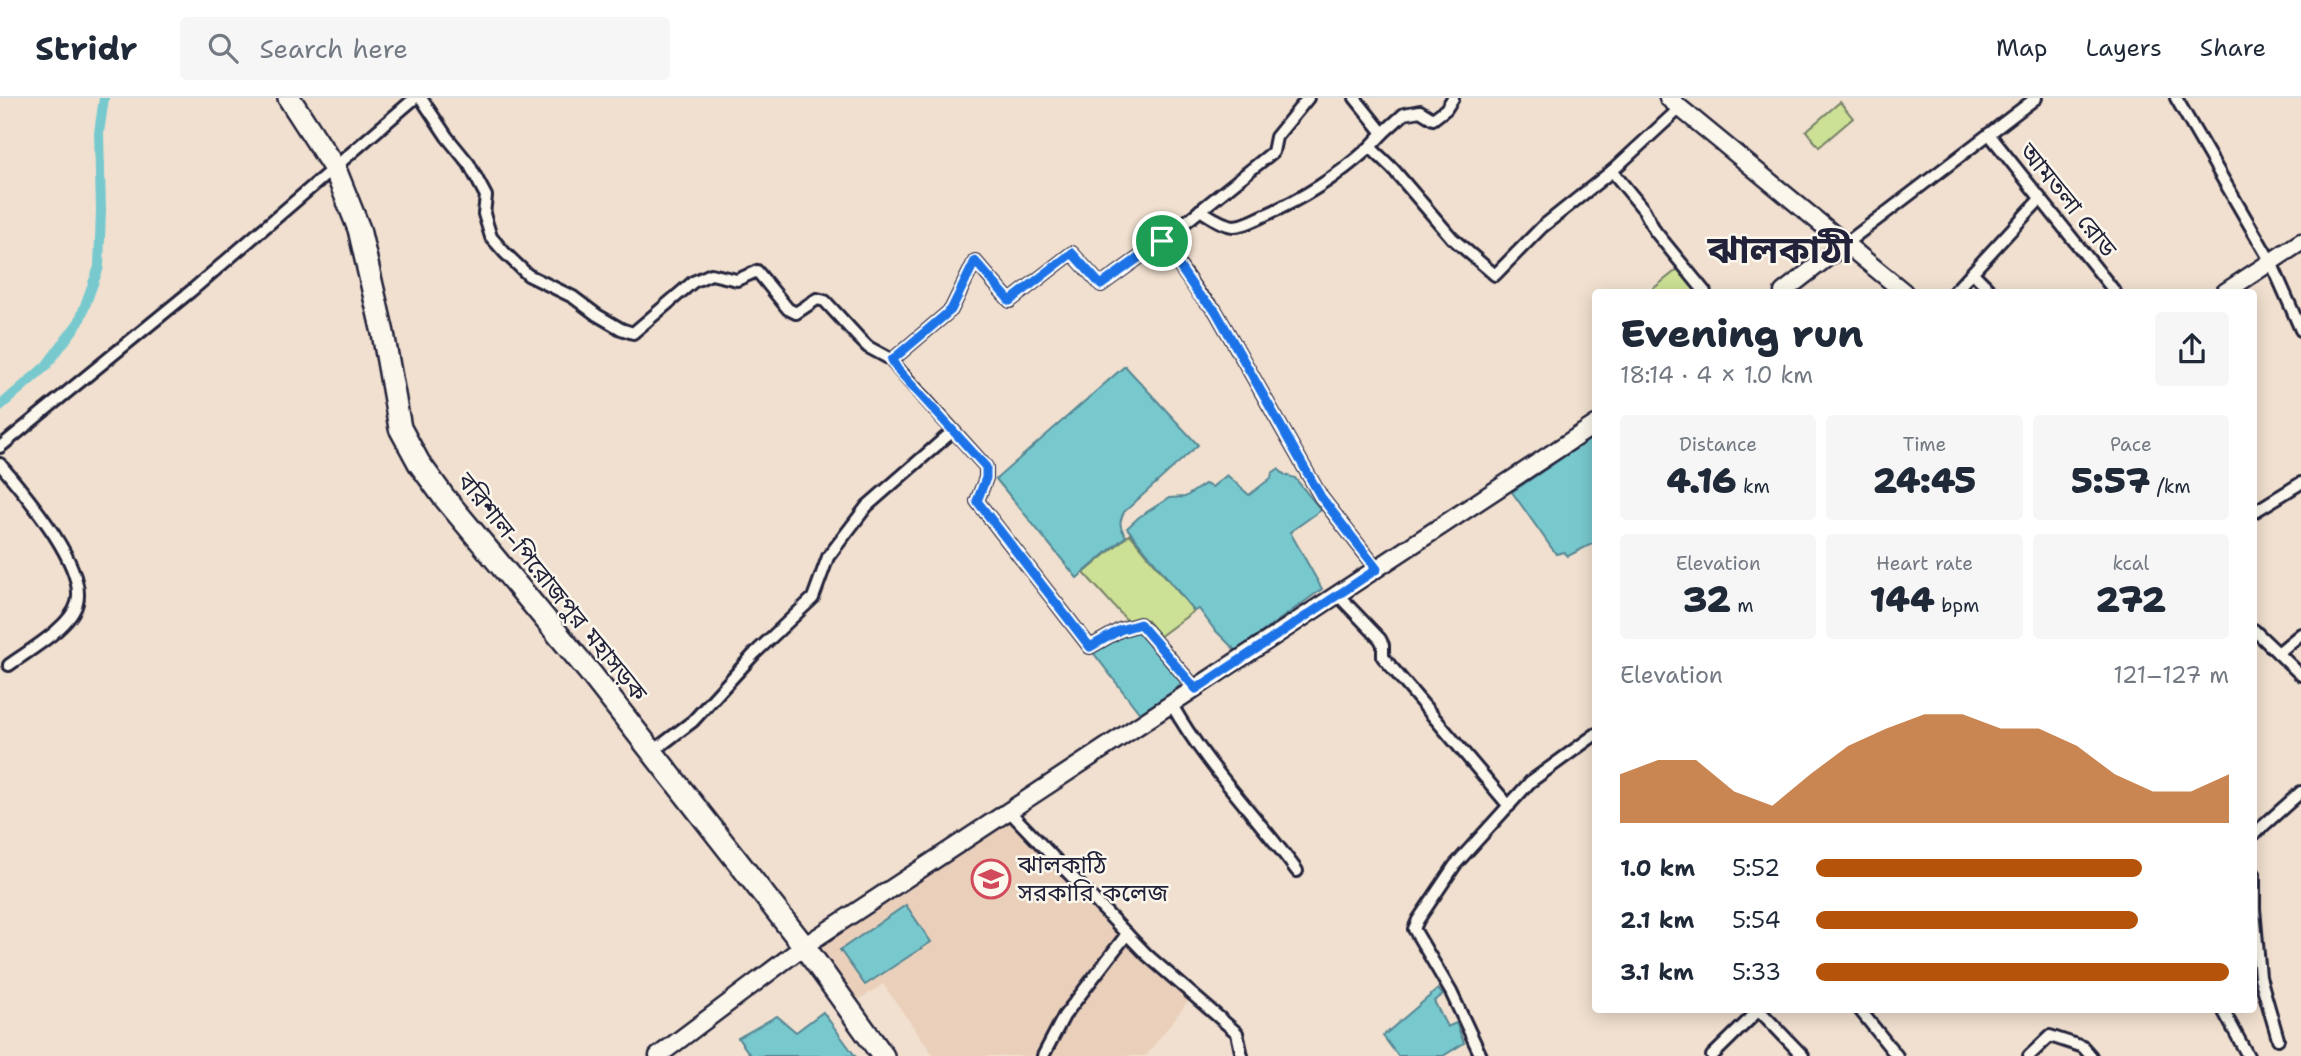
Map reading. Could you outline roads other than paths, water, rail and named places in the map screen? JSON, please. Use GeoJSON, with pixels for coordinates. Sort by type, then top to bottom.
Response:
{"type":"FeatureCollection","features":[{"type":"Feature","properties":{"kind":"highway","name":"বরিশাল-পিরোজপুর মহাসড়ক"},"geometry":{"type":"LineString","coordinates":[[289,98],[335,169],[359,229],[383,333],[400,428],[419,463],[443,496],[591,674],[804,946],[883,1056]]}},
{"type":"Feature","properties":{"kind":"main road"},"geometry":{"type":"LineString","coordinates":[[1674,103],[1900,289]]}},
{"type":"Feature","properties":{"kind":"main road"},"geometry":{"type":"LineString","coordinates":[[2230,289],[2301,242]]}},
{"type":"Feature","properties":{"kind":"main road"},"geometry":{"type":"LineString","coordinates":[[1787,289],[1845,244]]}},
{"type":"Feature","properties":{"kind":"main road"},"geometry":{"type":"LineString","coordinates":[[658,1056],[804,946],[1592,427]]}},
{"type":"Feature","properties":{"kind":"street"},"geometry":{"type":"LineString","coordinates":[[0,447],[335,169],[415,98]]}},
{"type":"Feature","properties":{"kind":"street"},"geometry":{"type":"LineString","coordinates":[[421,98],[447,138],[469,164],[486,196],[484,214],[491,237],[528,275],[573,297],[621,329],[633,333],[693,282],[711,274],[737,280],[757,271],[788,309],[796,313],[817,299],[825,301],[868,346],[892,360],[986,467],[986,478],[977,501],[1090,647],[1120,630],[1140,624],[1196,689]]}},
{"type":"Feature","properties":{"kind":"street"},"geometry":{"type":"LineString","coordinates":[[892,360],[951,310],[975,261],[1010,301],[1072,253],[1101,285],[1162,241],[1273,152],[1276,137],[1308,98]]}},
{"type":"Feature","properties":{"kind":"street"},"geometry":{"type":"LineString","coordinates":[[1354,98],[1383,133]]}},
{"type":"Feature","properties":{"kind":"street"},"geometry":{"type":"LineString","coordinates":[[1200,210],[1216,220],[1235,226],[1255,220],[1320,188],[1346,169],[1405,114],[1420,111],[1433,119],[1446,109],[1453,98]]}},
{"type":"Feature","properties":{"kind":"street"},"geometry":{"type":"LineString","coordinates":[[1845,244],[2036,98]]}},
{"type":"Feature","properties":{"kind":"street"},"geometry":{"type":"LineString","coordinates":[[2176,98],[2271,262],[2301,330]]}},
{"type":"Feature","properties":{"kind":"street"},"geometry":{"type":"LineString","coordinates":[[1370,147],[1393,169],[1452,238],[1495,275],[1542,228],[1612,172],[1674,103]]}},
{"type":"Feature","properties":{"kind":"street","name":"আমতলা রোড"},"geometry":{"type":"LineString","coordinates":[[1989,134],[2113,289]]}},
{"type":"Feature","properties":{"kind":"street"},"geometry":{"type":"LineString","coordinates":[[1612,172],[1644,211],[1655,231],[1703,289]]}},
{"type":"Feature","properties":{"kind":"street"},"geometry":{"type":"LineString","coordinates":[[1957,289],[2040,199]]}},
{"type":"Feature","properties":{"kind":"street"},"geometry":{"type":"LineString","coordinates":[[1162,241],[1199,295],[1215,310],[1321,497],[1377,569]]}},
{"type":"Feature","properties":{"kind":"street"},"geometry":{"type":"LineString","coordinates":[[1973,273],[1989,289]]}},
{"type":"Feature","properties":{"kind":"street"},"geometry":{"type":"LineString","coordinates":[[652,752],[693,721],[755,653],[813,598],[828,557],[867,506],[953,431]]}},
{"type":"Feature","properties":{"kind":"street"},"geometry":{"type":"LineString","coordinates":[[0,464],[48,523],[75,576],[77,594],[77,604],[62,625],[9,665]]}},
{"type":"Feature","properties":{"kind":"street"},"geometry":{"type":"LineString","coordinates":[[2257,510],[2301,483]]}},
{"type":"Feature","properties":{"kind":"street"},"geometry":{"type":"LineString","coordinates":[[1338,595],[1380,639],[1383,645],[1382,657],[1509,806]]}},
{"type":"Feature","properties":{"kind":"street"},"geometry":{"type":"LineString","coordinates":[[2257,633],[2301,675]]}},
{"type":"Feature","properties":{"kind":"street"},"geometry":{"type":"LineString","coordinates":[[2278,653],[2301,634]]}},
{"type":"Feature","properties":{"kind":"street"},"geometry":{"type":"LineString","coordinates":[[1171,705],[1219,776],[1297,871]]}},
{"type":"Feature","properties":{"kind":"street"},"geometry":{"type":"LineString","coordinates":[[1481,1056],[1451,992],[1414,929],[1455,865],[1530,782],[1592,737]]}},
{"type":"Feature","properties":{"kind":"street"},"geometry":{"type":"LineString","coordinates":[[2257,831],[2301,792]]}},
{"type":"Feature","properties":{"kind":"street"},"geometry":{"type":"LineString","coordinates":[[1010,812],[1147,955],[1237,1033],[1242,1056]]}},
{"type":"Feature","properties":{"kind":"street"},"geometry":{"type":"LineString","coordinates":[[1043,1056],[1064,1016],[1127,934]]}},
{"type":"Feature","properties":{"kind":"street"},"geometry":{"type":"LineString","coordinates":[[2257,943],[2260,977],[2278,1039]]}},
{"type":"Feature","properties":{"kind":"street"},"geometry":{"type":"LineString","coordinates":[[1712,1056],[1756,1013]]}},
{"type":"Feature","properties":{"kind":"street"},"geometry":{"type":"LineString","coordinates":[[1762,1013],[1803,1056]]}},
{"type":"Feature","properties":{"kind":"street"},"geometry":{"type":"LineString","coordinates":[[1862,1013],[1897,1056]]}},
{"type":"Feature","properties":{"kind":"street"},"geometry":{"type":"LineString","coordinates":[[2225,1013],[2248,1056]]}},
{"type":"Feature","properties":{"kind":"street"},"geometry":{"type":"LineString","coordinates":[[2029,1056],[2050,1036],[2082,1048],[2091,1056]]}},
{"type":"Feature","properties":{"kind":"water"},"geometry":{"type":"Polygon","coordinates":[[[1125,366],[1198,445],[1124,512],[1120,524],[1126,536],[1077,578],[996,479],[1125,366]]]}},
{"type":"Feature","properties":{"kind":"water"},"geometry":{"type":"Polygon","coordinates":[[[1592,438],[1592,544],[1568,556],[1564,552],[1556,554],[1512,492],[1592,438]]]}},
{"type":"Feature","properties":{"kind":"water"},"geometry":{"type":"Polygon","coordinates":[[[1278,469],[1295,478],[1321,510],[1290,532],[1322,589],[1236,651],[1199,609],[1194,611],[1127,528],[1169,498],[1185,497],[1205,484],[1212,487],[1227,475],[1249,495],[1278,469]]]}},
{"type":"Feature","properties":{"kind":"water"},"geometry":{"type":"Polygon","coordinates":[[[1135,629],[1142,633],[1182,681],[1171,696],[1141,715],[1092,651],[1135,629]]]}},
{"type":"Feature","properties":{"kind":"water"},"geometry":{"type":"Polygon","coordinates":[[[906,905],[931,942],[865,985],[840,950],[906,905]]]}},
{"type":"Feature","properties":{"kind":"water"},"geometry":{"type":"Polygon","coordinates":[[[1438,989],[1443,995],[1434,1001],[1447,1027],[1456,1023],[1464,1043],[1443,1056],[1398,1056],[1383,1036],[1438,989]]]}},
{"type":"Feature","properties":{"kind":"water"},"geometry":{"type":"Polygon","coordinates":[[[823,1012],[855,1056],[751,1056],[738,1038],[777,1016],[796,1032],[823,1012]]]}},
{"type":"Feature","properties":{"kind":"waterway"},"geometry":{"type":"LineString","coordinates":[[0,406],[46,366],[79,322],[99,267],[99,133],[104,98]]}},
{"type":"Feature","properties":{"kind":"place","name":"ঝালকাঠি সরকারি কলেজ"},"geometry":{"type":"Point","coordinates":[991,879]}},
{"type":"Feature","properties":{"kind":"district","name":"ঝালকাঠী"},"geometry":{"type":"Point","coordinates":[1780,249]}}]}
